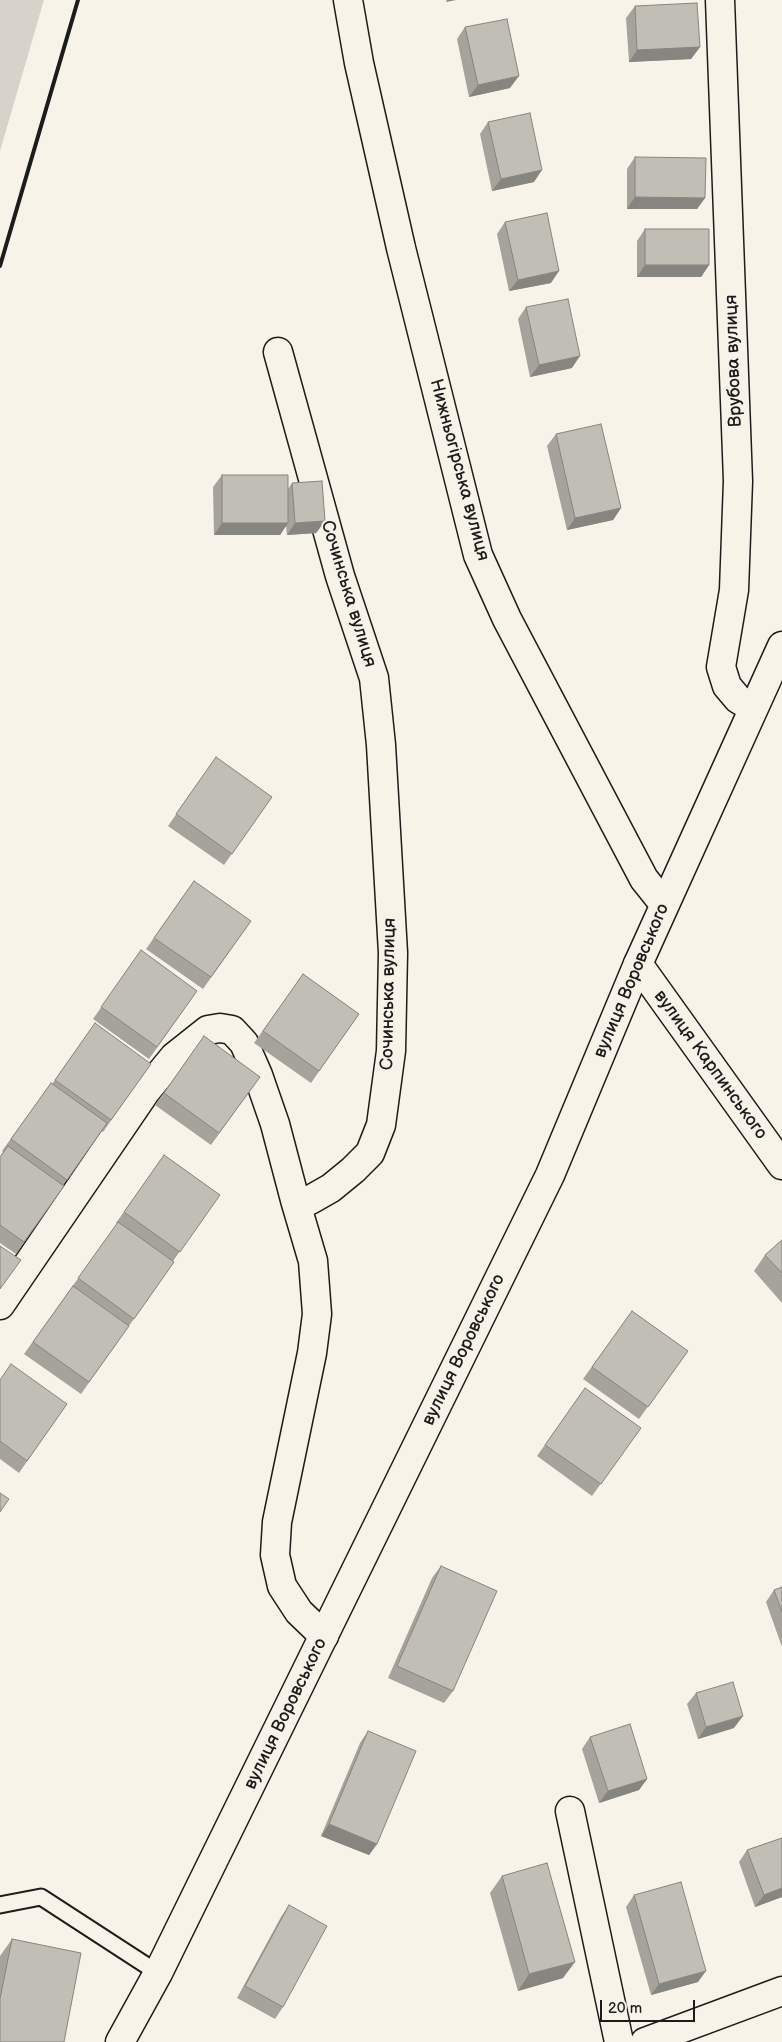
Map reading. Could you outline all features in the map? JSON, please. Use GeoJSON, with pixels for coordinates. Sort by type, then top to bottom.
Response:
{"type":"FeatureCollection","features":[{"type":"Feature","properties":{"kind":"street","name":"Нижньогірська вулиця"},"geometry":{"type":"LineString","coordinates":[[348,0],[359,63],[402,248],[478,555],[507,619],[644,880],[664,904]]}},
{"type":"Feature","properties":{"kind":"street","name":"Врубова вулиця"},"geometry":{"type":"LineString","coordinates":[[720,0],[738,481],[734,590],[721,667],[727,686],[738,699],[753,708]]}},
{"type":"Feature","properties":{"kind":"street","name":"Сочинська вулиця"},"geometry":{"type":"LineString","coordinates":[[278,352],[340,576],[374,678],[381,745],[394,954],[391,1051],[381,1125],[370,1152],[353,1170],[331,1188],[310,1200],[295,1200]]}},
{"type":"Feature","properties":{"kind":"street","name":"вулиця Воровського"},"geometry":{"type":"LineString","coordinates":[[120,2042],[158,1972],[550,1175],[664,904],[782,646]]}},
{"type":"Feature","properties":{"kind":"street","name":"вулиця Карпинського"},"geometry":{"type":"LineString","coordinates":[[638,964],[782,1165]]}},
{"type":"Feature","properties":{"kind":"street"},"geometry":{"type":"LineString","coordinates":[[0,1305],[146,1091],[174,1057],[208,1030],[220,1028],[232,1030],[244,1043],[258,1075],[275,1124],[313,1261],[317,1314],[312,1353],[277,1522],[275,1555],[282,1586],[299,1612],[324,1636]]}},
{"type":"Feature","properties":{"kind":"street"},"geometry":{"type":"LineString","coordinates":[[570,1811],[619,2042]]}},
{"type":"Feature","properties":{"kind":"street"},"geometry":{"type":"LineString","coordinates":[[645,2042],[782,1991]]}},
{"type":"Feature","properties":{"kind":"lane"},"geometry":{"type":"LineString","coordinates":[[0,1905],[40,1897],[158,1972]]}},
{"type":"Feature","properties":{"kind":"shaded area"},"geometry":{"type":"Polygon","coordinates":[[[0,0],[44,0],[0,151],[0,0]]]}},
{"type":"Feature","properties":{"kind":"building"},"geometry":{"type":"Polygon","coordinates":[[[697,3],[700,47],[637,50],[635,6],[697,3]]]}},
{"type":"Feature","properties":{"kind":"building"},"geometry":{"type":"Polygon","coordinates":[[[507,19],[519,76],[478,85],[465,27],[507,19]]]}},
{"type":"Feature","properties":{"kind":"building"},"geometry":{"type":"Polygon","coordinates":[[[530,113],[542,170],[501,179],[488,122],[530,113]]]}},
{"type":"Feature","properties":{"kind":"building"},"geometry":{"type":"Polygon","coordinates":[[[635,157],[706,158],[705,198],[635,197],[635,157]]]}},
{"type":"Feature","properties":{"kind":"building"},"geometry":{"type":"Polygon","coordinates":[[[547,213],[559,271],[518,280],[505,222],[547,213]]]}},
{"type":"Feature","properties":{"kind":"building"},"geometry":{"type":"Polygon","coordinates":[[[645,229],[709,229],[709,265],[645,265],[645,229]]]}},
{"type":"Feature","properties":{"kind":"building"},"geometry":{"type":"Polygon","coordinates":[[[568,299],[580,356],[539,365],[526,307],[568,299]]]}},
{"type":"Feature","properties":{"kind":"building"},"geometry":{"type":"Polygon","coordinates":[[[601,424],[621,508],[575,518],[556,434],[601,424]]]}},
{"type":"Feature","properties":{"kind":"building"},"geometry":{"type":"Polygon","coordinates":[[[222,475],[288,475],[288,523],[222,523],[222,475]]]}},
{"type":"Feature","properties":{"kind":"building"},"geometry":{"type":"Polygon","coordinates":[[[322,481],[325,521],[295,523],[292,483],[322,481]]]}},
{"type":"Feature","properties":{"kind":"building"},"geometry":{"type":"Polygon","coordinates":[[[216,757],[272,797],[232,854],[176,814],[216,757]]]}},
{"type":"Feature","properties":{"kind":"building"},"geometry":{"type":"Polygon","coordinates":[[[194,881],[251,921],[211,977],[154,938],[194,881]]]}},
{"type":"Feature","properties":{"kind":"building"},"geometry":{"type":"Polygon","coordinates":[[[141,950],[197,991],[157,1047],[101,1007],[141,950]]]}},
{"type":"Feature","properties":{"kind":"building"},"geometry":{"type":"Polygon","coordinates":[[[303,974],[359,1014],[319,1071],[263,1031],[303,974]]]}},
{"type":"Feature","properties":{"kind":"building"},"geometry":{"type":"Polygon","coordinates":[[[95,1023],[151,1064],[111,1120],[55,1080],[95,1023]]]}},
{"type":"Feature","properties":{"kind":"building"},"geometry":{"type":"Polygon","coordinates":[[[204,1036],[260,1077],[219,1133],[164,1093],[204,1036]]]}},
{"type":"Feature","properties":{"kind":"building"},"geometry":{"type":"Polygon","coordinates":[[[51,1083],[107,1123],[67,1180],[11,1139],[51,1083]]]}},
{"type":"Feature","properties":{"kind":"building"},"geometry":{"type":"Polygon","coordinates":[[[8,1146],[64,1186],[24,1242],[0,1225],[0,1157],[8,1146]]]}},
{"type":"Feature","properties":{"kind":"building"},"geometry":{"type":"Polygon","coordinates":[[[164,1155],[220,1195],[180,1252],[124,1212],[164,1155]]]}},
{"type":"Feature","properties":{"kind":"building"},"geometry":{"type":"Polygon","coordinates":[[[118,1222],[174,1262],[134,1319],[78,1278],[118,1222]]]}},
{"type":"Feature","properties":{"kind":"building"},"geometry":{"type":"Polygon","coordinates":[[[782,1240],[782,1273],[765,1255],[782,1240]]]}},
{"type":"Feature","properties":{"kind":"building"},"geometry":{"type":"Polygon","coordinates":[[[0,1246],[21,1260],[0,1289],[0,1246]]]}},
{"type":"Feature","properties":{"kind":"building"},"geometry":{"type":"Polygon","coordinates":[[[73,1286],[129,1326],[89,1382],[33,1342],[73,1286]]]}},
{"type":"Feature","properties":{"kind":"building"},"geometry":{"type":"Polygon","coordinates":[[[632,1311],[688,1351],[648,1407],[592,1367],[632,1311]]]}},
{"type":"Feature","properties":{"kind":"building"},"geometry":{"type":"Polygon","coordinates":[[[11,1364],[67,1404],[27,1461],[0,1441],[0,1380],[11,1364]]]}},
{"type":"Feature","properties":{"kind":"building"},"geometry":{"type":"Polygon","coordinates":[[[585,1388],[641,1428],[601,1484],[545,1445],[585,1388]]]}},
{"type":"Feature","properties":{"kind":"building"},"geometry":{"type":"Polygon","coordinates":[[[0,1493],[9,1499],[0,1512],[0,1493]]]}},
{"type":"Feature","properties":{"kind":"building"},"geometry":{"type":"Polygon","coordinates":[[[441,1566],[497,1591],[453,1691],[397,1666],[441,1566]]]}},
{"type":"Feature","properties":{"kind":"building"},"geometry":{"type":"Polygon","coordinates":[[[782,1587],[782,1612],[774,1590],[782,1587]]]}},
{"type":"Feature","properties":{"kind":"building"},"geometry":{"type":"Polygon","coordinates":[[[733,1682],[743,1716],[706,1727],[696,1693],[733,1682]]]}},
{"type":"Feature","properties":{"kind":"building"},"geometry":{"type":"Polygon","coordinates":[[[630,1724],[647,1779],[608,1791],[590,1737],[630,1724]]]}},
{"type":"Feature","properties":{"kind":"building"},"geometry":{"type":"Polygon","coordinates":[[[368,1731],[416,1751],[377,1844],[329,1824],[368,1731]]]}},
{"type":"Feature","properties":{"kind":"building"},"geometry":{"type":"Polygon","coordinates":[[[782,1838],[782,1888],[764,1895],[747,1850],[782,1838]]]}},
{"type":"Feature","properties":{"kind":"building"},"geometry":{"type":"Polygon","coordinates":[[[547,1863],[575,1962],[529,1974],[502,1876],[547,1863]]]}},
{"type":"Feature","properties":{"kind":"building"},"geometry":{"type":"Polygon","coordinates":[[[681,1882],[706,1971],[659,1984],[634,1895],[681,1882]]]}},
{"type":"Feature","properties":{"kind":"building"},"geometry":{"type":"Polygon","coordinates":[[[289,1905],[327,1926],[283,2007],[245,1986],[289,1905]]]}},
{"type":"Feature","properties":{"kind":"building"},"geometry":{"type":"Polygon","coordinates":[[[12,1939],[81,1953],[64,2042],[0,2042],[0,1999],[12,1939]]]}},
{"type":"Feature","properties":{"kind":"railway"},"geometry":{"type":"LineString","coordinates":[[0,266],[78,0]]}}]}
